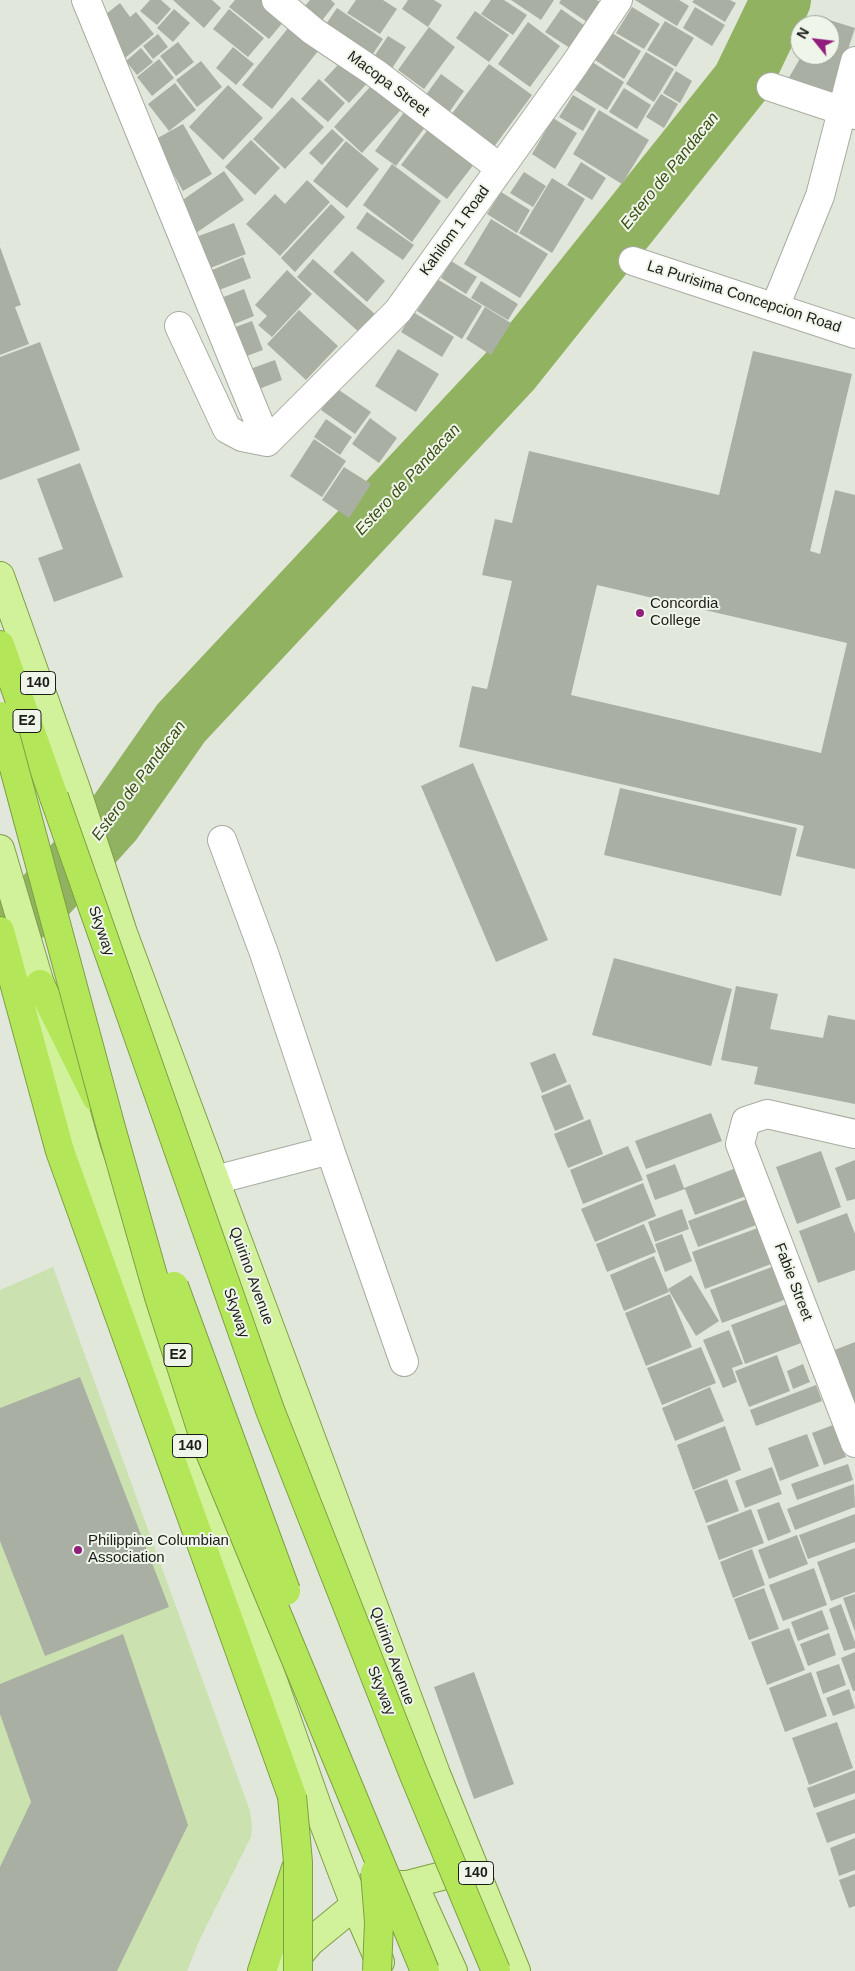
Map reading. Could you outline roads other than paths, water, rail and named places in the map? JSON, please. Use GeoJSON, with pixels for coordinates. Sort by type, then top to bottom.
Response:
{"type":"FeatureCollection","features":[{"type":"Feature","properties":{"kind":"highway","name":"Skyway"},"geometry":{"type":"LineString","coordinates":[[0,645],[65,793],[270,1410],[414,1775],[496,1971]]}},
{"type":"Feature","properties":{"kind":"highway"},"geometry":{"type":"LineString","coordinates":[[0,671],[65,793]]}},
{"type":"Feature","properties":{"kind":"highway","name":"E2"},"geometry":{"type":"LineString","coordinates":[[0,716],[111,1128],[159,1297],[204,1438],[425,1971]]}},
{"type":"Feature","properties":{"kind":"highway"},"geometry":{"type":"LineString","coordinates":[[0,932],[60,1151],[292,1796],[298,1862],[298,1971]]}},
{"type":"Feature","properties":{"kind":"highway"},"geometry":{"type":"LineString","coordinates":[[40,984],[130,1168],[361,1794],[374,1853],[379,1922],[377,1971]]}},
{"type":"Feature","properties":{"kind":"highway"},"geometry":{"type":"LineString","coordinates":[[262,1971],[298,1862]]}},
{"type":"Feature","properties":{"kind":"main road","name":"Quirino Avenue"},"geometry":{"type":"LineString","coordinates":[[0,576],[65,793],[124,933],[436,1774],[516,1971]]}},
{"type":"Feature","properties":{"kind":"main road","name":"140"},"geometry":{"type":"LineString","coordinates":[[0,849],[87,1152],[304,1769],[355,1905],[384,1971]]}},
{"type":"Feature","properties":{"kind":"main road"},"geometry":{"type":"LineString","coordinates":[[270,1971],[281,1944],[296,1895],[306,1844],[304,1769]]}},
{"type":"Feature","properties":{"kind":"main road"},"geometry":{"type":"LineString","coordinates":[[285,1971],[310,1942],[355,1905],[393,1885],[407,1885],[474,1868]]}},
{"type":"Feature","properties":{"kind":"main road"},"geometry":{"type":"LineString","coordinates":[[407,1885],[418,1894],[453,1971]]}},
{"type":"Feature","properties":{"kind":"street","name":"Macopa Street"},"geometry":{"type":"LineString","coordinates":[[276,0],[313,31],[374,72],[500,168]]}},
{"type":"Feature","properties":{"kind":"street","name":"Kahilom 1 Road"},"geometry":{"type":"LineString","coordinates":[[267,442],[398,311],[575,64],[618,0]]}},
{"type":"Feature","properties":{"kind":"street"},"geometry":{"type":"LineString","coordinates":[[94,4],[267,442]]}},
{"type":"Feature","properties":{"kind":"street"},"geometry":{"type":"LineString","coordinates":[[775,307],[820,196],[849,113],[855,61]]}},
{"type":"Feature","properties":{"kind":"street"},"geometry":{"type":"LineString","coordinates":[[771,87],[849,113]]}},
{"type":"Feature","properties":{"kind":"street","name":"La Purisima Concepcion Road"},"geometry":{"type":"LineString","coordinates":[[632,260],[855,334]]}},
{"type":"Feature","properties":{"kind":"street"},"geometry":{"type":"LineString","coordinates":[[179,326],[226,429],[242,437],[267,442]]}},
{"type":"Feature","properties":{"kind":"street"},"geometry":{"type":"LineString","coordinates":[[222,840],[264,953],[404,1362]]}},
{"type":"Feature","properties":{"kind":"street","name":"Fabie Street"},"geometry":{"type":"LineString","coordinates":[[855,1134],[767,1114],[746,1121],[740,1144],[855,1443]]}},
{"type":"Feature","properties":{"kind":"street"},"geometry":{"type":"LineString","coordinates":[[215,1180],[330,1150]]}},
{"type":"Feature","properties":{"kind":"waterway","name":"Estero de Pandacan"},"geometry":{"type":"LineString","coordinates":[[0,931],[38,904],[112,822],[181,723],[511,370],[742,81],[781,0]]}},
{"type":"Feature","properties":{"kind":"place","name":"Concordia College"},"geometry":{"type":"Point","coordinates":[640,613]}},
{"type":"Feature","properties":{"kind":"place","name":"Philippine Columbian Association"},"geometry":{"type":"Point","coordinates":[78,1550]}}]}
